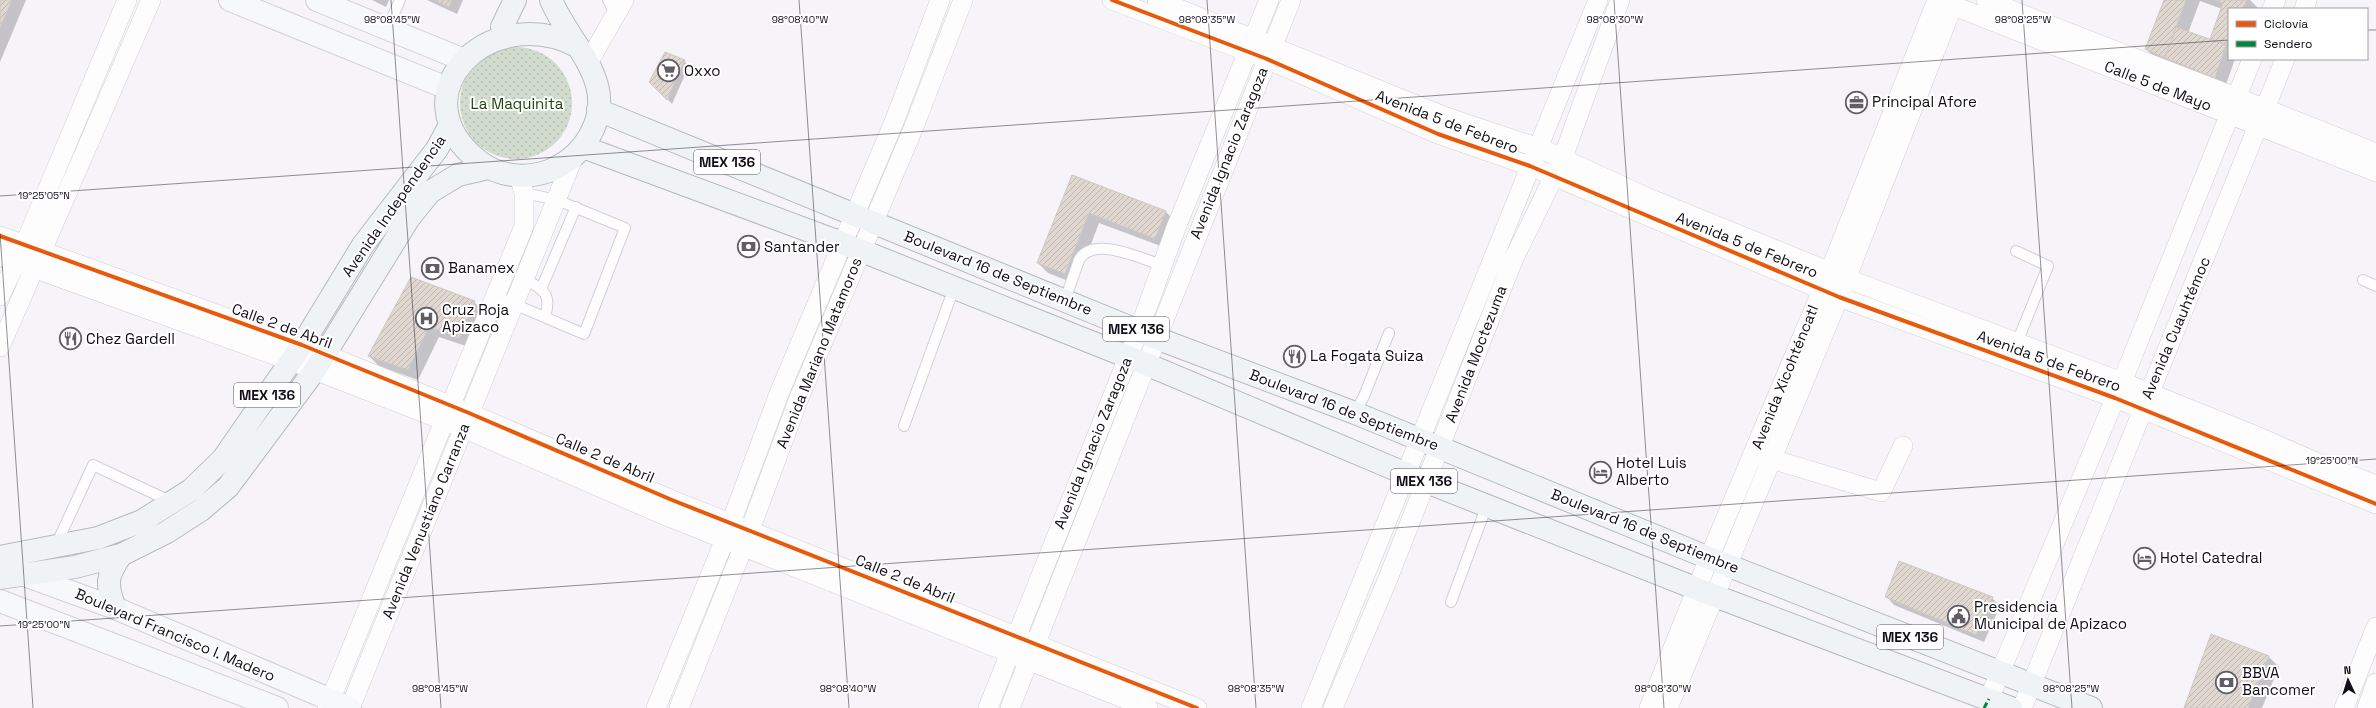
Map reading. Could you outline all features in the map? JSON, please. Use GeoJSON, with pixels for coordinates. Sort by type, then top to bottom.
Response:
{"type":"FeatureCollection","features":[{"type":"Feature","properties":{"kind":"main road"},"geometry":{"type":"LineString","coordinates":[[230,0],[447,88]]}},
{"type":"Feature","properties":{"kind":"main road"},"geometry":{"type":"LineString","coordinates":[[317,0],[388,27],[459,58]]}},
{"type":"Feature","properties":{"kind":"main road"},"geometry":{"type":"LineString","coordinates":[[502,27],[515,0]]}},
{"type":"Feature","properties":{"kind":"main road"},"geometry":{"type":"LineString","coordinates":[[551,0],[557,14],[583,54],[596,76],[599,93],[598,110],[593,129],[579,151],[558,168],[539,174],[522,185],[503,174],[488,168],[465,150],[450,125],[446,107],[447,88],[451,72],[459,58],[470,44],[485,34],[502,27],[518,24],[550,29],[564,36],[583,54]]}},
{"type":"Feature","properties":{"kind":"main road","name":"Boulevard 16 de Septiembre"},"geometry":{"type":"LineString","coordinates":[[598,110],[1148,334],[1355,412],[1719,562],[2091,708]]}},
{"type":"Feature","properties":{"kind":"main road","name":"Avenida Independencia"},"geometry":{"type":"LineString","coordinates":[[0,557],[55,548],[98,538],[142,521],[191,490],[222,459],[296,353],[363,245],[437,149],[450,125]]}},
{"type":"Feature","properties":{"kind":"main road","name":"Boulevard 16 de Septiembre"},"geometry":{"type":"LineString","coordinates":[[579,151],[851,246],[1137,360],[1404,473],[1706,592],[2011,708]]}},
{"type":"Feature","properties":{"kind":"main road","name":"Avenida Independencia"},"geometry":{"type":"LineString","coordinates":[[0,578],[75,567],[121,555],[166,532],[201,510],[228,487],[319,362],[409,218],[430,192],[458,174],[488,168]]}},
{"type":"Feature","properties":{"kind":"main road"},"geometry":{"type":"LineString","coordinates":[[115,608],[108,591],[108,578],[121,555]]}},
{"type":"Feature","properties":{"kind":"main road","name":"Boulevard Francisco I. Madero"},"geometry":{"type":"LineString","coordinates":[[0,566],[115,608],[339,706]]}},
{"type":"Feature","properties":{"kind":"main road","name":"Boulevard Francisco I. Madero"},"geometry":{"type":"LineString","coordinates":[[0,601],[277,708]]}},
{"type":"Feature","properties":{"kind":"street"},"geometry":{"type":"LineString","coordinates":[[0,296],[13,255],[81,110],[127,0]]}},
{"type":"Feature","properties":{"kind":"street"},"geometry":{"type":"LineString","coordinates":[[0,347],[151,0]]}},
{"type":"Feature","properties":{"kind":"street","name":"Avenida Mariano Matamoros"},"geometry":{"type":"LineString","coordinates":[[864,219],[894,122],[940,0]]}},
{"type":"Feature","properties":{"kind":"street","name":"Avenida Mariano Matamoros"},"geometry":{"type":"LineString","coordinates":[[656,708],[727,531],[780,391],[864,219],[913,129],[963,0]]}},
{"type":"Feature","properties":{"kind":"street","name":"Avenida 5 de Febrero"},"geometry":{"type":"LineString","coordinates":[[1112,0],[1270,52],[1361,92],[1438,134],[1530,166],[1557,168],[1642,205],[1722,249],[1839,297],[1927,329],[2012,352],[2119,390],[2251,443],[2314,471],[2376,504]]}},
{"type":"Feature","properties":{"kind":"street","name":"Avenida 5 de Febrero"},"geometry":{"type":"LineString","coordinates":[[1157,0],[1251,46]]}},
{"type":"Feature","properties":{"kind":"street","name":"Avenida Ignacio Zaragoza"},"geometry":{"type":"LineString","coordinates":[[1148,334],[1162,265],[1212,145],[1269,0]]}},
{"type":"Feature","properties":{"kind":"street","name":"Avenida Ignacio Zaragoza"},"geometry":{"type":"LineString","coordinates":[[988,708],[1013,644],[1148,334],[1197,232],[1230,154],[1291,0]]}},
{"type":"Feature","properties":{"kind":"street","name":"Avenida Moctezuma"},"geometry":{"type":"LineString","coordinates":[[1314,700],[1369,568],[1418,438],[1460,341],[1530,166],[1539,148],[1571,61],[1598,0]]}},
{"type":"Feature","properties":{"kind":"street","name":"Avenida Moctezuma"},"geometry":{"type":"LineString","coordinates":[[1334,703],[1389,576],[1427,482],[1478,347],[1513,260],[1557,168],[1620,0]]}},
{"type":"Feature","properties":{"kind":"street"},"geometry":{"type":"LineString","coordinates":[[1986,0],[2129,66],[2237,96],[2262,117]]}},
{"type":"Feature","properties":{"kind":"street","name":"Calle 5 de Mayo"},"geometry":{"type":"LineString","coordinates":[[1946,1],[2129,66],[2230,114],[2262,117],[2370,160]]}},
{"type":"Feature","properties":{"kind":"street","name":"Avenida Xicohténcatl"},"geometry":{"type":"LineString","coordinates":[[1762,457],[1809,369],[1839,297],[1838,274],[1946,1]]}},
{"type":"Feature","properties":{"kind":"street"},"geometry":{"type":"LineString","coordinates":[[583,54],[616,5]]}},
{"type":"Feature","properties":{"kind":"street","name":"Avenida Cuauhtémoc"},"geometry":{"type":"LineString","coordinates":[[1989,699],[2119,390],[2252,60]]}},
{"type":"Feature","properties":{"kind":"street","name":"Avenida Cuauhtémoc"},"geometry":{"type":"LineString","coordinates":[[2022,708],[2285,60]]}},
{"type":"Feature","properties":{"kind":"street"},"geometry":{"type":"LineString","coordinates":[[1571,61],[1593,71]]}},
{"type":"Feature","properties":{"kind":"street","name":"Avenida 5 de Febrero"},"geometry":{"type":"LineString","coordinates":[[1361,92],[1446,117],[1539,148],[1557,168]]}},
{"type":"Feature","properties":{"kind":"street"},"geometry":{"type":"LineString","coordinates":[[81,110],[100,118]]}},
{"type":"Feature","properties":{"kind":"street"},"geometry":{"type":"LineString","coordinates":[[1438,134],[1446,117]]}},
{"type":"Feature","properties":{"kind":"street"},"geometry":{"type":"LineString","coordinates":[[894,122],[913,129]]}},
{"type":"Feature","properties":{"kind":"street"},"geometry":{"type":"LineString","coordinates":[[1212,145],[1230,154]]}},
{"type":"Feature","properties":{"kind":"street","name":"Avenida Venustiano Carranza"},"geometry":{"type":"LineString","coordinates":[[339,706],[412,558],[466,420],[557,200],[579,151]]}},
{"type":"Feature","properties":{"kind":"street","name":"Avenida Venustiano Carranza"},"geometry":{"type":"LineString","coordinates":[[339,706],[391,552],[524,226],[522,185]]}},
{"type":"Feature","properties":{"kind":"street","name":"Avenida 5 de Febrero"},"geometry":{"type":"LineString","coordinates":[[1642,205],[1730,229],[1838,274],[1935,311],[2012,352]]}},
{"type":"Feature","properties":{"kind":"street"},"geometry":{"type":"LineString","coordinates":[[1178,225],[1197,232]]}},
{"type":"Feature","properties":{"kind":"street"},"geometry":{"type":"LineString","coordinates":[[1722,249],[1730,229]]}},
{"type":"Feature","properties":{"kind":"street","name":"Calle 2 de Abril"},"geometry":{"type":"LineString","coordinates":[[0,236],[13,255],[38,262],[154,302],[296,353],[466,420],[668,508],[923,608],[1123,689],[1197,708]]}},
{"type":"Feature","properties":{"kind":"street","name":"Avenida Mariano Matamoros"},"geometry":{"type":"LineString","coordinates":[[679,708],[799,398],[851,246]]}},
{"type":"Feature","properties":{"kind":"street"},"geometry":{"type":"LineString","coordinates":[[1495,255],[1513,260]]}},
{"type":"Feature","properties":{"kind":"street","name":"Avenida Xicohténcatl"},"geometry":{"type":"LineString","coordinates":[[1649,708],[1672,674],[1719,562],[1762,457],[1792,361],[1821,289],[1838,274]]}},
{"type":"Feature","properties":{"kind":"street"},"geometry":{"type":"LineString","coordinates":[[1927,329],[1935,311]]}},
{"type":"Feature","properties":{"kind":"street"},"geometry":{"type":"LineString","coordinates":[[1460,341],[1478,347]]}},
{"type":"Feature","properties":{"kind":"street","name":"Avenida Ignacio Zaragoza"},"geometry":{"type":"LineString","coordinates":[[1010,708],[1032,652],[1137,360]]}},
{"type":"Feature","properties":{"kind":"street"},"geometry":{"type":"LineString","coordinates":[[1792,361],[1809,369]]}},
{"type":"Feature","properties":{"kind":"street"},"geometry":{"type":"LineString","coordinates":[[780,391],[799,398]]}},
{"type":"Feature","properties":{"kind":"street"},"geometry":{"type":"LineString","coordinates":[[1762,457],[1881,492],[1903,446]]}},
{"type":"Feature","properties":{"kind":"street","name":"Avenida 5 de Febrero"},"geometry":{"type":"LineString","coordinates":[[2314,471],[2376,485]]}},
{"type":"Feature","properties":{"kind":"street"},"geometry":{"type":"LineString","coordinates":[[391,552],[412,558]]}},
{"type":"Feature","properties":{"kind":"street"},"geometry":{"type":"LineString","coordinates":[[1369,568],[1389,576]]}},
{"type":"Feature","properties":{"kind":"street"},"geometry":{"type":"LineString","coordinates":[[2376,627],[2346,703],[2367,707],[2376,686]]}},
{"type":"Feature","properties":{"kind":"street"},"geometry":{"type":"LineString","coordinates":[[688,628],[707,637]]}},
{"type":"Feature","properties":{"kind":"street","name":"Avenida Xicohténcatl"},"geometry":{"type":"LineString","coordinates":[[1668,708],[1672,674]]}},
{"type":"Feature","properties":{"kind":"street","name":"Calle 2 de Abril"},"geometry":{"type":"LineString","coordinates":[[1123,689],[1148,708]]}},
{"type":"Feature","properties":{"kind":"street"},"geometry":{"type":"LineString","coordinates":[[1314,700],[1334,703]]}},
{"type":"Feature","properties":{"kind":"lane"},"geometry":{"type":"LineString","coordinates":[[388,27],[400,0]]}},
{"type":"Feature","properties":{"kind":"lane"},"geometry":{"type":"LineString","coordinates":[[495,296],[584,334],[625,228],[522,185]]}},
{"type":"Feature","properties":{"kind":"lane"},"geometry":{"type":"LineString","coordinates":[[541,289],[576,207]]}},
{"type":"Feature","properties":{"kind":"lane"},"geometry":{"type":"LineString","coordinates":[[1065,300],[1079,260],[1082,255],[1091,250],[1108,248],[1162,265]]}},
{"type":"Feature","properties":{"kind":"lane"},"geometry":{"type":"LineString","coordinates":[[2012,352],[2048,266],[2016,251]]}},
{"type":"Feature","properties":{"kind":"lane"},"geometry":{"type":"LineString","coordinates":[[525,279],[541,289],[547,297],[549,304],[545,317]]}},
{"type":"Feature","properties":{"kind":"lane"},"geometry":{"type":"LineString","coordinates":[[2363,280],[2376,286]]}},
{"type":"Feature","properties":{"kind":"lane"},"geometry":{"type":"LineString","coordinates":[[904,426],[954,288]]}},
{"type":"Feature","properties":{"kind":"lane"},"geometry":{"type":"LineString","coordinates":[[1355,412],[1364,396],[1389,333]]}},
{"type":"Feature","properties":{"kind":"lane"},"geometry":{"type":"LineString","coordinates":[[55,548],[93,465],[172,502]]}},
{"type":"Feature","properties":{"kind":"lane"},"geometry":{"type":"LineString","coordinates":[[1451,602],[1487,505]]}},
{"type":"Feature","properties":{"kind":"green space","name":"La Maquinita"},"geometry":{"type":"Polygon","coordinates":[[[516,47],[538,51],[556,63],[568,81],[572,103],[568,125],[556,143],[538,155],[516,159],[494,155],[476,143],[464,125],[460,103],[464,81],[476,63],[494,51],[516,47]]]}},
{"type":"Feature","properties":{"kind":"building"},"geometry":{"type":"Polygon","coordinates":[[[0,0],[12,0],[0,28],[0,0]]]}},
{"type":"Feature","properties":{"kind":"building"},"geometry":{"type":"Polygon","coordinates":[[[435,0],[452,0],[449,7],[435,0]]]}},
{"type":"Feature","properties":{"kind":"building"},"geometry":{"type":"Polygon","coordinates":[[[2164,0],[2186,0],[2165,58],[2145,49],[2164,0]]]}},
{"type":"Feature","properties":{"kind":"building"},"geometry":{"type":"Polygon","coordinates":[[[2215,0],[2247,0],[2243,8],[2228,8],[2228,40],[2226,45],[2210,39],[2223,3],[2215,0]]]}},
{"type":"Feature","properties":{"kind":"building"},"geometry":{"type":"Polygon","coordinates":[[[2176,27],[2226,45],[2215,78],[2165,58],[2176,27]]]}},
{"type":"Feature","properties":{"kind":"building","name":"Oxxo"},"geometry":{"type":"Polygon","coordinates":[[[665,52],[685,60],[667,100],[649,82],[665,52]]]}},
{"type":"Feature","properties":{"kind":"building"},"geometry":{"type":"Polygon","coordinates":[[[1072,175],[1166,211],[1155,239],[1089,213],[1065,274],[1037,263],[1072,175]]]}},
{"type":"Feature","properties":{"kind":"building","name":"Cruz Roja Apizaco"},"geometry":{"type":"Polygon","coordinates":[[[411,277],[475,301],[459,338],[429,327],[408,370],[368,356],[411,277]]]}},
{"type":"Feature","properties":{"kind":"building","name":"Presidencia Municipal de Apizaco"},"geometry":{"type":"Polygon","coordinates":[[[1899,561],[1993,597],[1976,635],[1885,597],[1899,561]]]}},
{"type":"Feature","properties":{"kind":"building","name":"BBVA Bancomer"},"geometry":{"type":"Polygon","coordinates":[[[2211,634],[2269,656],[2248,708],[2184,708],[2211,634]]]}},
{"type":"Feature","properties":{"kind":"marked path"},"geometry":{"type":"LineString","coordinates":[[1984,708],[1989,699]]}},
{"type":"Feature","properties":{"kind":"cycle path"},"geometry":{"type":"LineString","coordinates":[[1112,0],[1267,59],[1438,134],[1530,166],[1839,297],[2115,398],[2376,504]]}},
{"type":"Feature","properties":{"kind":"cycle path"},"geometry":{"type":"LineString","coordinates":[[0,236],[302,345],[469,413],[672,500],[1197,708]]}},
{"type":"Feature","properties":{"kind":"place","name":"Oxxo"},"geometry":{"type":"Point","coordinates":[668,71]}},
{"type":"Feature","properties":{"kind":"place","name":"Principal Afore"},"geometry":{"type":"Point","coordinates":[1856,102]}},
{"type":"Feature","properties":{"kind":"place","name":"Santander"},"geometry":{"type":"Point","coordinates":[748,247]}},
{"type":"Feature","properties":{"kind":"place","name":"Banamex"},"geometry":{"type":"Point","coordinates":[433,268]}},
{"type":"Feature","properties":{"kind":"place","name":"Cruz Roja Apizaco"},"geometry":{"type":"Point","coordinates":[427,319]}},
{"type":"Feature","properties":{"kind":"place","name":"Chez Gardell"},"geometry":{"type":"Point","coordinates":[71,339]}},
{"type":"Feature","properties":{"kind":"place","name":"La Fogata Suiza"},"geometry":{"type":"Point","coordinates":[1294,356]}},
{"type":"Feature","properties":{"kind":"place","name":"Hotel Luis Alberto"},"geometry":{"type":"Point","coordinates":[1600,472]}},
{"type":"Feature","properties":{"kind":"place","name":"Hotel Catedral"},"geometry":{"type":"Point","coordinates":[2145,558]}},
{"type":"Feature","properties":{"kind":"place","name":"Presidencia Municipal de Apizaco"},"geometry":{"type":"Point","coordinates":[1958,616]}},
{"type":"Feature","properties":{"kind":"place","name":"BBVA Bancomer"},"geometry":{"type":"Point","coordinates":[2226,682]}}]}
